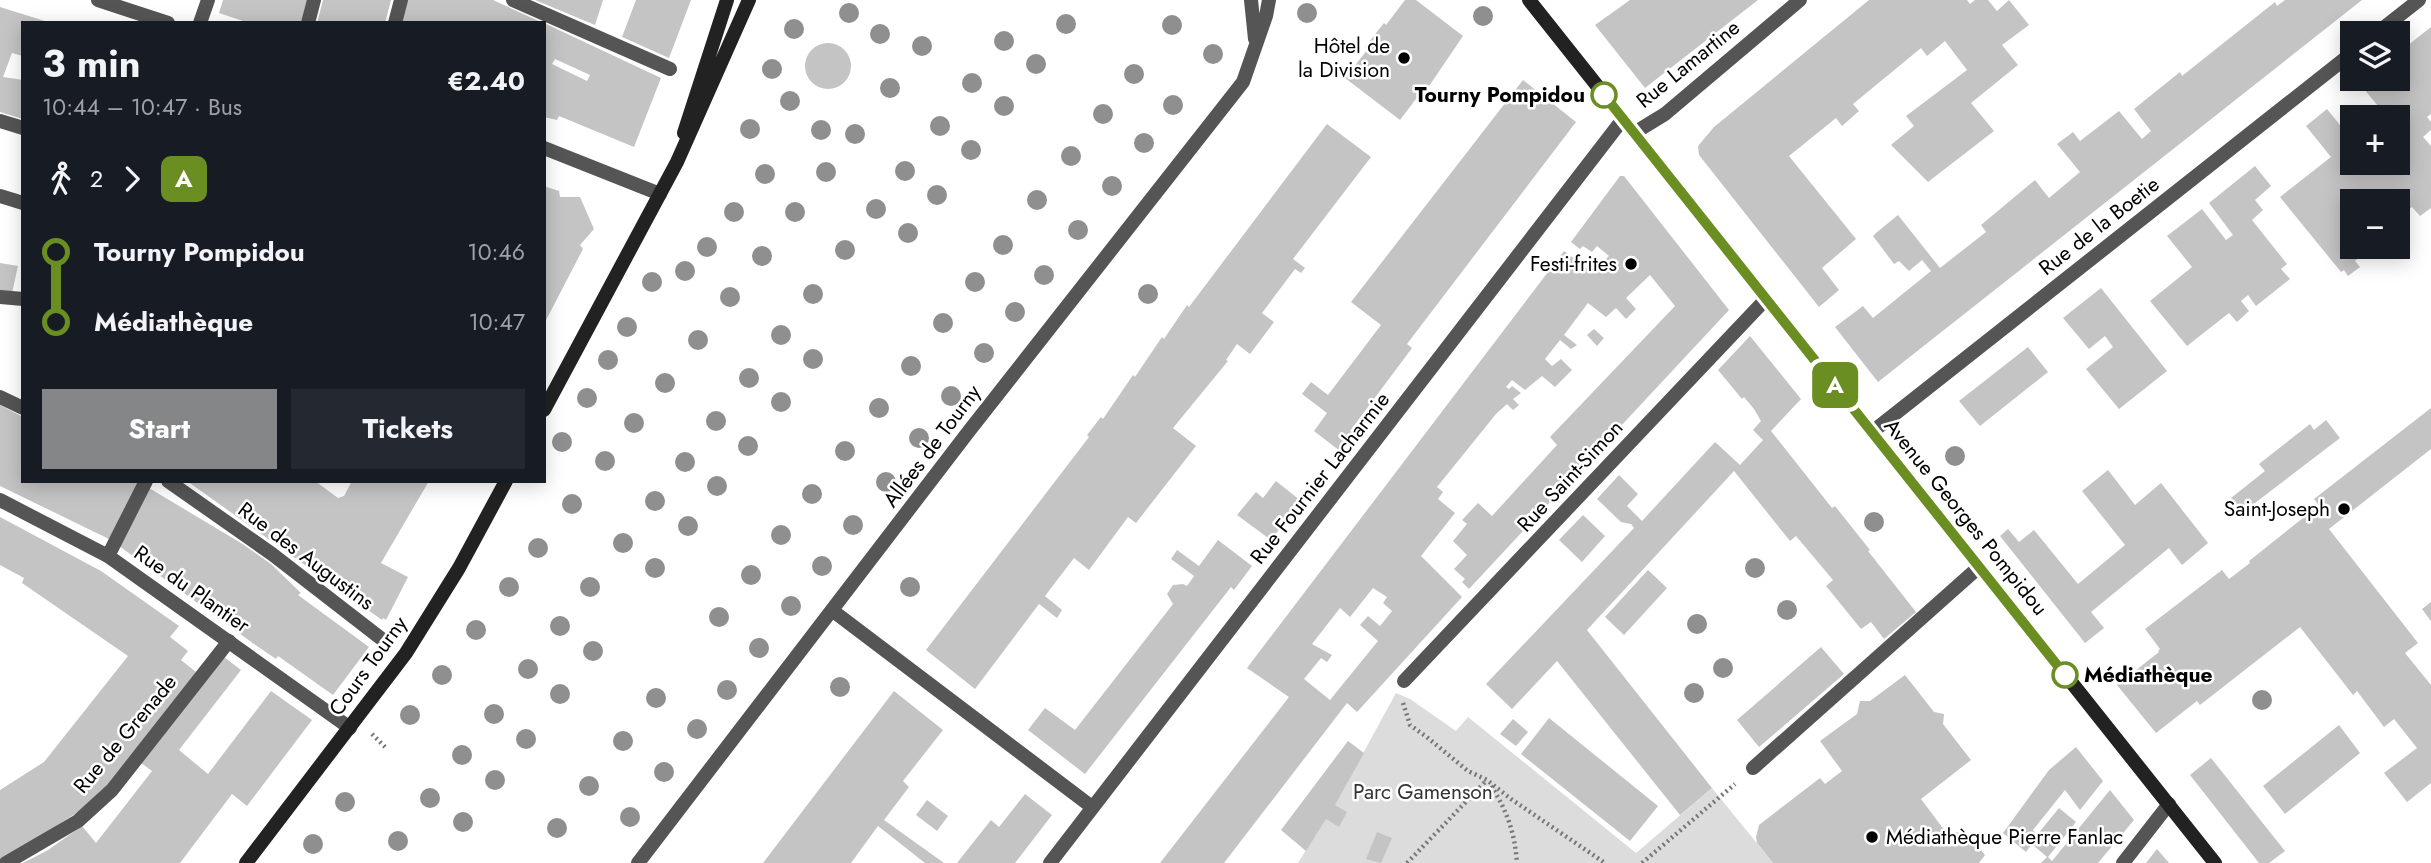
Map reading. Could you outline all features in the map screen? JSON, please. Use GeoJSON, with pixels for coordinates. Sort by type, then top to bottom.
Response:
{"type":"FeatureCollection","features":[{"type":"Feature","properties":{"kind":"main road"},"geometry":{"type":"LineString","coordinates":[[677,162],[689,114],[727,0]]}},
{"type":"Feature","properties":{"kind":"main road"},"geometry":{"type":"LineString","coordinates":[[546,406],[677,162],[749,0]]}},
{"type":"Feature","properties":{"kind":"main road","name":"Avenue Georges Pompidou"},"geometry":{"type":"LineString","coordinates":[[1529,0],[2215,863]]}},
{"type":"Feature","properties":{"kind":"main road","name":"Cours Tourny"},"geometry":{"type":"LineString","coordinates":[[246,863],[406,653],[459,568],[505,483]]}},
{"type":"Feature","properties":{"kind":"street"},"geometry":{"type":"LineString","coordinates":[[98,0],[162,21]]}},
{"type":"Feature","properties":{"kind":"street"},"geometry":{"type":"LineString","coordinates":[[201,21],[208,0]]}},
{"type":"Feature","properties":{"kind":"street"},"geometry":{"type":"LineString","coordinates":[[309,21],[314,0]]}},
{"type":"Feature","properties":{"kind":"street"},"geometry":{"type":"LineString","coordinates":[[396,21],[401,0]]}},
{"type":"Feature","properties":{"kind":"street"},"geometry":{"type":"LineString","coordinates":[[513,0],[670,69]]}},
{"type":"Feature","properties":{"kind":"street","name":"Allées de Tourny"},"geometry":{"type":"LineString","coordinates":[[1251,0],[1255,51]]}},
{"type":"Feature","properties":{"kind":"street","name":"Allées de Tourny"},"geometry":{"type":"LineString","coordinates":[[638,863],[954,450],[1230,100],[1248,71],[1269,0]]}},
{"type":"Feature","properties":{"kind":"street","name":"Rue Lamartine"},"geometry":{"type":"LineString","coordinates":[[1634,133],[1665,114],[1800,0]]}},
{"type":"Feature","properties":{"kind":"street"},"geometry":{"type":"LineString","coordinates":[[2392,21],[2419,0]]}},
{"type":"Feature","properties":{"kind":"street","name":"Rue de la Boetie"},"geometry":{"type":"LineString","coordinates":[[1872,432],[2340,62]]}},
{"type":"Feature","properties":{"kind":"street","name":"Rue Fournier Lacharmie"},"geometry":{"type":"LineString","coordinates":[[1050,863],[1623,119]]}},
{"type":"Feature","properties":{"kind":"street"},"geometry":{"type":"LineString","coordinates":[[0,121],[21,127]]}},
{"type":"Feature","properties":{"kind":"street"},"geometry":{"type":"LineString","coordinates":[[546,149],[660,194]]}},
{"type":"Feature","properties":{"kind":"street"},"geometry":{"type":"LineString","coordinates":[[0,196],[21,202]]}},
{"type":"Feature","properties":{"kind":"street"},"geometry":{"type":"LineString","coordinates":[[0,298],[21,299]]}},
{"type":"Feature","properties":{"kind":"street","name":"Rue Saint-Simon"},"geometry":{"type":"LineString","coordinates":[[1405,681],[1766,299]]}},
{"type":"Feature","properties":{"kind":"street"},"geometry":{"type":"LineString","coordinates":[[0,397],[21,407]]}},
{"type":"Feature","properties":{"kind":"street"},"geometry":{"type":"LineString","coordinates":[[108,556],[145,483]]}},
{"type":"Feature","properties":{"kind":"street","name":"Rue des Augustins"},"geometry":{"type":"LineString","coordinates":[[171,483],[272,554],[383,640]]}},
{"type":"Feature","properties":{"kind":"street","name":"Rue du Plantier"},"geometry":{"type":"LineString","coordinates":[[0,500],[108,556],[350,728]]}},
{"type":"Feature","properties":{"kind":"street"},"geometry":{"type":"LineString","coordinates":[[1753,768],[1979,567]]}},
{"type":"Feature","properties":{"kind":"street"},"geometry":{"type":"LineString","coordinates":[[833,611],[1092,807]]}},
{"type":"Feature","properties":{"kind":"street","name":"Rue de Grenade"},"geometry":{"type":"LineString","coordinates":[[6,863],[78,821],[111,790],[229,640]]}},
{"type":"Feature","properties":{"kind":"street"},"geometry":{"type":"LineString","coordinates":[[2123,863],[2169,804]]}},
{"type":"Feature","properties":{"kind":"path"},"geometry":{"type":"LineString","coordinates":[[1405,681],[1403,709],[1410,725],[1468,771],[1488,780],[1511,799],[1605,863]]}},
{"type":"Feature","properties":{"kind":"path"},"geometry":{"type":"LineString","coordinates":[[1642,863],[1753,768]]}},
{"type":"Feature","properties":{"kind":"path"},"geometry":{"type":"LineString","coordinates":[[1407,863],[1488,780]]}},
{"type":"Feature","properties":{"kind":"path"},"geometry":{"type":"LineString","coordinates":[[1488,780],[1506,808],[1516,846],[1517,863]]}},
{"type":"Feature","properties":{"kind":"green space","name":"Parc Gamenson"},"geometry":{"type":"Polygon","coordinates":[[[1396,693],[1410,699],[1456,731],[1468,717],[1636,853],[1712,788],[1773,863],[1298,863],[1338,799],[1396,693]]]}},
{"type":"Feature","properties":{"kind":"building"},"geometry":{"type":"Polygon","coordinates":[[[223,0],[307,0],[302,21],[243,21],[219,13],[223,0]]]}},
{"type":"Feature","properties":{"kind":"building"},"geometry":{"type":"Polygon","coordinates":[[[323,0],[391,0],[386,21],[318,21],[323,0]]]}},
{"type":"Feature","properties":{"kind":"building"},"geometry":{"type":"Polygon","coordinates":[[[404,0],[493,0],[539,21],[401,21],[404,0]]]}},
{"type":"Feature","properties":{"kind":"building"},"geometry":{"type":"Polygon","coordinates":[[[535,0],[603,0],[595,25],[535,0]]]}},
{"type":"Feature","properties":{"kind":"building"},"geometry":{"type":"Polygon","coordinates":[[[636,0],[691,0],[669,58],[622,37],[636,0]]]}},
{"type":"Feature","properties":{"kind":"building","name":"Hôtel de la Division"},"geometry":{"type":"Polygon","coordinates":[[[1405,0],[1416,0],[1463,36],[1425,92],[1422,91],[1400,120],[1345,78],[1368,49],[1365,47],[1405,0]]]}},
{"type":"Feature","properties":{"kind":"building"},"geometry":{"type":"Polygon","coordinates":[[[1630,0],[1758,0],[1645,88],[1595,25],[1630,0]]]}},
{"type":"Feature","properties":{"kind":"building"},"geometry":{"type":"Polygon","coordinates":[[[1869,0],[1967,0],[1970,4],[1975,0],[1988,0],[1997,11],[2009,0],[2029,25],[2002,45],[2018,65],[1971,103],[1994,131],[1928,182],[1891,145],[1914,126],[1906,116],[1967,70],[1945,41],[1927,56],[1921,48],[1853,104],[1859,111],[1842,126],[1836,118],[1789,156],[1856,239],[1822,268],[1839,290],[1819,307],[1699,155],[1698,146],[1714,127],[1869,0]]]}},
{"type":"Feature","properties":{"kind":"building"},"geometry":{"type":"Polygon","coordinates":[[[2285,0],[2362,0],[1878,382],[1835,327],[1863,306],[1873,318],[1931,271],[1922,260],[1909,271],[1899,261],[1894,264],[1873,236],[1876,233],[1898,215],[1940,268],[1986,232],[1981,225],[2035,180],[2049,198],[2080,172],[2057,144],[2073,132],[2080,141],[2119,111],[2142,139],[2151,131],[2134,109],[2180,72],[2182,76],[2275,2],[2277,6],[2285,0]]]}},
{"type":"Feature","properties":{"kind":"building"},"geometry":{"type":"Polygon","coordinates":[[[0,7],[45,21],[21,21],[21,55],[12,53],[3,77],[21,80],[21,118],[0,112],[0,7]]]}},
{"type":"Feature","properties":{"kind":"building"},"geometry":{"type":"Polygon","coordinates":[[[546,24],[661,78],[634,147],[559,116],[557,120],[546,117],[546,24]],[[555,59],[552,64],[587,81],[590,75],[555,59]]]}},
{"type":"Feature","properties":{"kind":"building"},"geometry":{"type":"Polygon","coordinates":[[[2431,27],[2431,114],[2427,117],[2431,122],[2431,130],[2423,137],[2431,146],[2431,208],[2420,216],[2412,207],[2410,209],[2410,189],[2340,189],[2340,259],[2357,259],[2355,261],[2360,267],[2348,276],[2344,270],[2341,272],[2280,197],[2331,157],[2306,126],[2327,109],[2340,125],[2340,175],[2410,175],[2410,105],[2377,105],[2366,91],[2410,91],[2410,44],[2431,27]]]}},
{"type":"Feature","properties":{"kind":"building"},"geometry":{"type":"Polygon","coordinates":[[[828,43],[844,50],[851,66],[844,82],[828,89],[812,82],[805,66],[812,50],[828,43]]]}},
{"type":"Feature","properties":{"kind":"building"},"geometry":{"type":"Polygon","coordinates":[[[1523,80],[1576,122],[1407,344],[1412,348],[1350,431],[1353,433],[1340,451],[1314,431],[1327,413],[1302,394],[1311,382],[1328,395],[1381,325],[1351,302],[1523,80]]]}},
{"type":"Feature","properties":{"kind":"building"},"geometry":{"type":"Polygon","coordinates":[[[1327,124],[1371,157],[1293,259],[1305,268],[1301,273],[1295,269],[1262,313],[1274,322],[1250,354],[1237,344],[1226,360],[1228,361],[1173,428],[1196,446],[1136,523],[1128,517],[1089,570],[1074,558],[1045,596],[1062,610],[1057,618],[1039,604],[975,689],[926,650],[1089,437],[1087,435],[1101,417],[1103,419],[1133,375],[1135,377],[1162,337],[1164,339],[1187,305],[1189,307],[1327,124]]]}},
{"type":"Feature","properties":{"kind":"building"},"geometry":{"type":"Polygon","coordinates":[[[2255,166],[2271,186],[2255,200],[2263,210],[2252,220],[2287,264],[2281,269],[2290,279],[2256,306],[2248,295],[2241,301],[2249,311],[2237,322],[2229,313],[2187,346],[2150,301],[2192,267],[2167,236],[2202,209],[2226,240],[2233,235],[2209,203],[2255,166]]]}},
{"type":"Feature","properties":{"kind":"building"},"geometry":{"type":"Polygon","coordinates":[[[1620,176],[1624,176],[1729,310],[1469,589],[1462,582],[1465,579],[1454,569],[1467,555],[1453,541],[1467,524],[1462,520],[1478,503],[1492,516],[1557,445],[1550,437],[1675,306],[1650,275],[1626,298],[1636,309],[1626,319],[1616,308],[1606,317],[1588,303],[1564,335],[1577,345],[1571,349],[1560,340],[1545,359],[1552,366],[1561,359],[1572,370],[1555,387],[1542,376],[1525,390],[1512,380],[1506,387],[1509,389],[1512,386],[1521,393],[1513,399],[1519,405],[1513,410],[1507,404],[1496,414],[1437,487],[1443,492],[1438,499],[1455,513],[1421,556],[1462,597],[1357,712],[1347,703],[1224,863],[1160,863],[1289,697],[1247,668],[1564,251],[1592,272],[1609,256],[1597,246],[1592,252],[1583,246],[1580,249],[1571,242],[1620,176]],[[1373,588],[1350,617],[1340,608],[1312,644],[1332,655],[1327,662],[1321,658],[1304,679],[1330,700],[1378,641],[1360,625],[1368,616],[1380,626],[1392,611],[1383,603],[1387,597],[1373,588]]]}},
{"type":"Feature","properties":{"kind":"building"},"geometry":{"type":"Polygon","coordinates":[[[546,187],[559,191],[560,197],[580,197],[594,229],[580,245],[583,249],[546,320],[546,187]]]}},
{"type":"Feature","properties":{"kind":"building"},"geometry":{"type":"Polygon","coordinates":[[[0,263],[18,266],[12,293],[0,292],[0,263]]]}},
{"type":"Feature","properties":{"kind":"building"},"geometry":{"type":"Polygon","coordinates":[[[2101,288],[2167,371],[2119,409],[2086,369],[2113,347],[2105,336],[2089,349],[2063,318],[2101,288]]]}},
{"type":"Feature","properties":{"kind":"building"},"geometry":{"type":"Polygon","coordinates":[[[1594,329],[1604,338],[1597,346],[1587,335],[1594,329]]]}},
{"type":"Feature","properties":{"kind":"building"},"geometry":{"type":"Polygon","coordinates":[[[1750,336],[1801,399],[1771,431],[1832,508],[1835,506],[1916,612],[1884,639],[1871,622],[1861,629],[1826,586],[1833,580],[1796,536],[1790,541],[1734,471],[1587,630],[1712,788],[1680,815],[1557,661],[1512,709],[1486,684],[1634,528],[1631,524],[1621,522],[1597,499],[1619,475],[1638,494],[1627,506],[1642,521],[1715,442],[1740,465],[1763,440],[1753,430],[1761,421],[1754,409],[1718,370],[1750,336]]]}},
{"type":"Feature","properties":{"kind":"building"},"geometry":{"type":"Polygon","coordinates":[[[2028,347],[2048,372],[1980,426],[1959,401],[2028,347]]]}},
{"type":"Feature","properties":{"kind":"building"},"geometry":{"type":"Polygon","coordinates":[[[0,405],[21,416],[21,483],[139,483],[111,540],[0,486],[0,405]]]}},
{"type":"Feature","properties":{"kind":"building"},"geometry":{"type":"Polygon","coordinates":[[[2431,408],[2431,449],[2329,529],[2418,643],[2405,653],[2431,685],[2431,783],[2407,802],[2384,773],[2417,748],[2394,719],[2384,727],[2357,691],[2353,695],[2300,627],[2200,705],[2197,701],[2156,733],[2117,685],[2159,652],[2160,649],[2145,629],[2222,570],[2229,579],[2313,510],[2315,513],[2321,508],[2314,499],[2431,408]]]}},
{"type":"Feature","properties":{"kind":"building"},"geometry":{"type":"Polygon","coordinates":[[[2326,420],[2340,438],[2242,513],[2231,498],[2265,471],[2259,464],[2310,424],[2314,430],[2326,420]]]}},
{"type":"Feature","properties":{"kind":"building"},"geometry":{"type":"Polygon","coordinates":[[[2108,470],[2135,505],[2161,483],[2208,543],[2182,565],[2169,548],[2091,612],[2104,628],[2085,643],[2000,536],[2008,529],[2019,542],[2034,530],[2078,584],[2125,545],[2082,491],[2108,470]]]}},
{"type":"Feature","properties":{"kind":"building"},"geometry":{"type":"Polygon","coordinates":[[[1276,481],[1301,501],[1271,540],[1237,515],[1256,492],[1263,498],[1276,481]]]}},
{"type":"Feature","properties":{"kind":"building"},"geometry":{"type":"Polygon","coordinates":[[[190,483],[318,483],[338,498],[344,496],[351,483],[428,483],[381,563],[408,577],[386,620],[382,620],[190,483]]]}},
{"type":"Feature","properties":{"kind":"building"},"geometry":{"type":"Polygon","coordinates":[[[149,488],[271,564],[301,593],[298,595],[369,647],[333,695],[278,656],[276,659],[254,644],[119,546],[149,488]]]}},
{"type":"Feature","properties":{"kind":"building"},"geometry":{"type":"Polygon","coordinates":[[[1583,515],[1605,536],[1582,562],[1559,540],[1583,515]]]}},
{"type":"Feature","properties":{"kind":"building"},"geometry":{"type":"Polygon","coordinates":[[[0,517],[101,571],[179,626],[170,637],[188,651],[181,660],[196,672],[107,786],[86,807],[0,861],[0,790],[44,762],[128,656],[22,583],[24,578],[0,565],[0,517]]]}},
{"type":"Feature","properties":{"kind":"building"},"geometry":{"type":"Polygon","coordinates":[[[1218,540],[1252,566],[1234,590],[1231,587],[1085,774],[1028,730],[1045,708],[1075,730],[1173,604],[1167,594],[1173,585],[1187,586],[1194,576],[1171,559],[1177,550],[1199,566],[1218,540]]]}},
{"type":"Feature","properties":{"kind":"building"},"geometry":{"type":"Polygon","coordinates":[[[1648,570],[1667,588],[1624,635],[1605,617],[1648,570]]]}},
{"type":"Feature","properties":{"kind":"building"},"geometry":{"type":"Polygon","coordinates":[[[2431,602],[2431,621],[2422,609],[2431,602]]]}},
{"type":"Feature","properties":{"kind":"building"},"geometry":{"type":"Polygon","coordinates":[[[1821,647],[1844,674],[1759,747],[1737,720],[1821,647]]]}},
{"type":"Feature","properties":{"kind":"building"},"geometry":{"type":"Polygon","coordinates":[[[224,657],[241,670],[179,750],[208,774],[271,691],[312,720],[247,806],[232,794],[180,863],[23,863],[48,850],[82,826],[96,843],[152,771],[141,763],[224,657]]]}},
{"type":"Feature","properties":{"kind":"building"},"geometry":{"type":"Polygon","coordinates":[[[1905,675],[1934,712],[1944,714],[1943,724],[1971,760],[1921,799],[1945,831],[1969,834],[1985,855],[1979,863],[1773,863],[1757,843],[1759,825],[1820,778],[1825,784],[1842,771],[1820,741],[1857,714],[1860,701],[1870,701],[1905,675]]]}},
{"type":"Feature","properties":{"kind":"building"},"geometry":{"type":"Polygon","coordinates":[[[894,691],[943,730],[903,781],[909,787],[884,820],[944,863],[925,863],[878,826],[851,863],[763,863],[894,691]]]}},
{"type":"Feature","properties":{"kind":"building"},"geometry":{"type":"Polygon","coordinates":[[[1549,718],[1658,806],[1630,841],[1521,754],[1549,718]]]}},
{"type":"Feature","properties":{"kind":"building"},"geometry":{"type":"Polygon","coordinates":[[[1513,719],[1528,732],[1516,746],[1500,734],[1513,719]]]}},
{"type":"Feature","properties":{"kind":"building"},"geometry":{"type":"Polygon","coordinates":[[[2339,725],[2360,753],[2285,814],[2263,786],[2339,725]]]}},
{"type":"Feature","properties":{"kind":"building"},"geometry":{"type":"Polygon","coordinates":[[[1348,741],[1364,753],[1335,805],[1347,812],[1339,827],[1326,819],[1306,851],[1281,830],[1348,741]]]}},
{"type":"Feature","properties":{"kind":"building"},"geometry":{"type":"Polygon","coordinates":[[[2076,747],[2103,781],[2080,810],[2065,790],[2033,830],[2037,835],[2059,808],[2076,822],[2048,857],[2052,861],[2110,790],[2134,820],[2098,863],[2041,863],[2047,857],[2032,844],[2026,852],[2003,833],[2049,770],[2076,747]]]}},
{"type":"Feature","properties":{"kind":"building"},"geometry":{"type":"Polygon","coordinates":[[[2211,758],[2285,851],[2269,863],[2259,863],[2190,775],[2211,758]]]}},
{"type":"Feature","properties":{"kind":"building"},"geometry":{"type":"Polygon","coordinates":[[[1025,794],[1052,815],[1015,863],[957,863],[991,820],[999,827],[1025,794]]]}},
{"type":"Feature","properties":{"kind":"building"},"geometry":{"type":"Polygon","coordinates":[[[927,800],[948,816],[937,831],[916,815],[927,800]]]}},
{"type":"Feature","properties":{"kind":"building"},"geometry":{"type":"Polygon","coordinates":[[[1377,832],[1392,838],[1381,863],[1366,859],[1377,832]]]}},
{"type":"Feature","properties":{"kind":"building"},"geometry":{"type":"Polygon","coordinates":[[[2157,849],[2169,863],[2146,863],[2157,849]]]}},
{"type":"Feature","properties":{"kind":"bus line","name":"A"},"geometry":{"type":"LineString","coordinates":[[1604,95],[2065,675]]}},
{"type":"Feature","properties":{"kind":"place","name":"Hôtel de la Division"},"geometry":{"type":"Point","coordinates":[1404,58]}},
{"type":"Feature","properties":{"kind":"place","name":"Tourny Pompidou"},"geometry":{"type":"Point","coordinates":[1604,95]}},
{"type":"Feature","properties":{"kind":"place","name":"Festi-frites"},"geometry":{"type":"Point","coordinates":[1631,264]}},
{"type":"Feature","properties":{"kind":"place","name":"Saint-Joseph"},"geometry":{"type":"Point","coordinates":[2344,509]}},
{"type":"Feature","properties":{"kind":"place","name":"Médiathèque"},"geometry":{"type":"Point","coordinates":[2065,675]}},
{"type":"Feature","properties":{"kind":"place","name":"Médiathèque Pierre Fanlac"},"geometry":{"type":"Point","coordinates":[1872,837]}}]}
